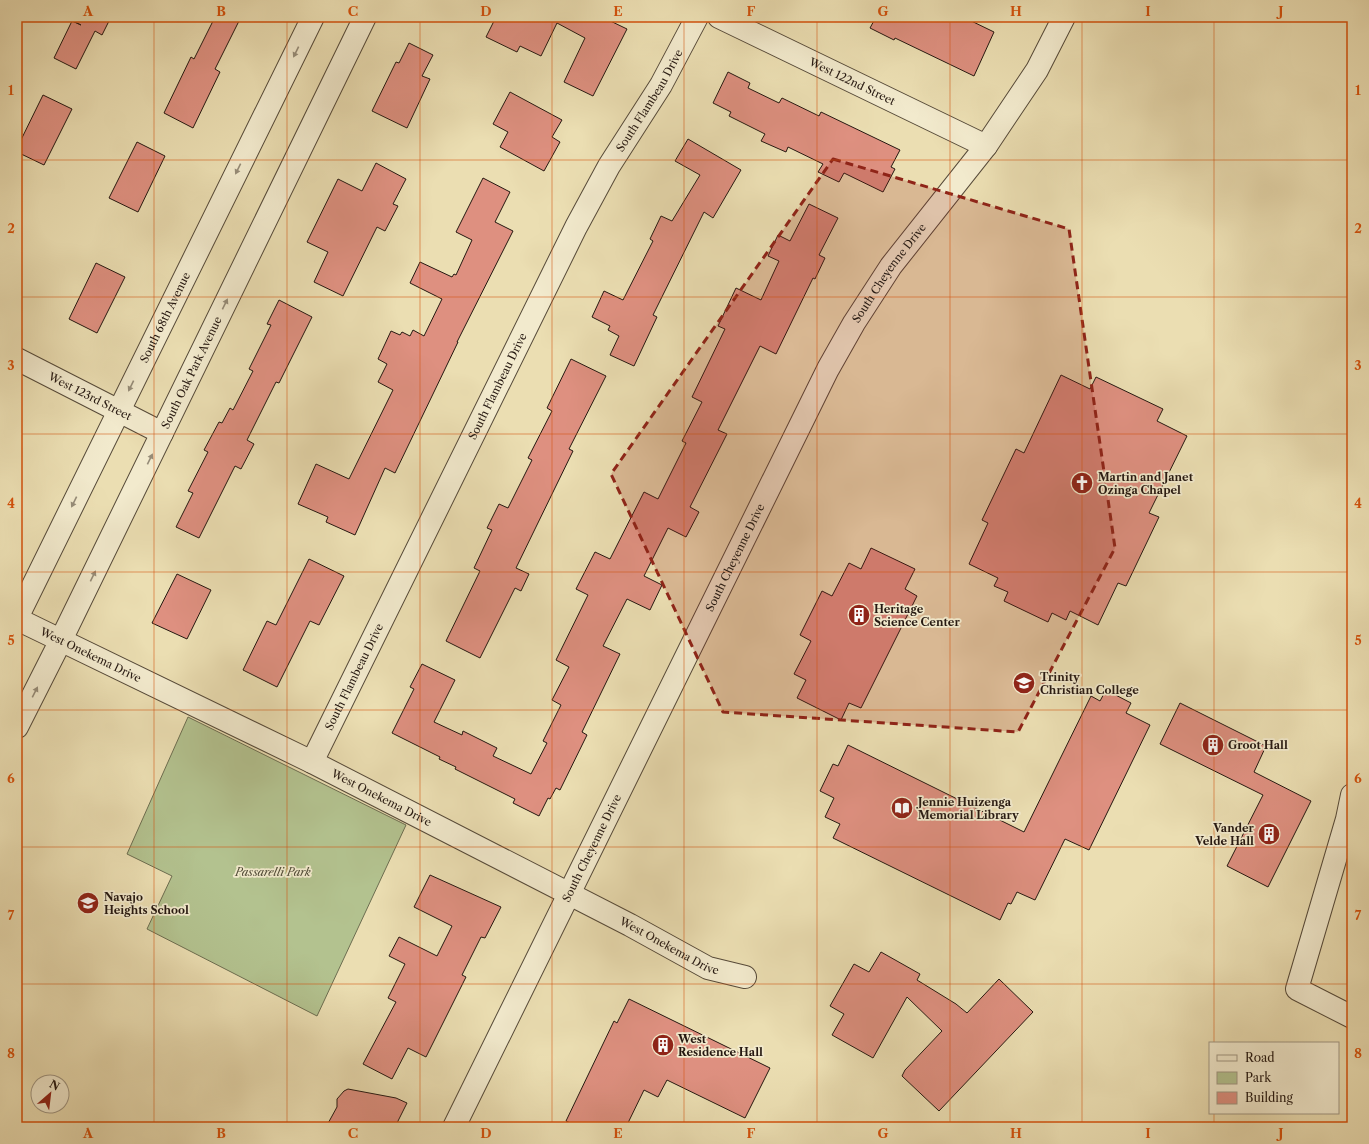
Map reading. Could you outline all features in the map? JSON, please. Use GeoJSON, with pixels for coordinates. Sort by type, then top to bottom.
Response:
{"type":"FeatureCollection","features":[{"type":"Feature","properties":{"kind":"street","name":"South 68th Avenue"},"geometry":{"type":"LineString","coordinates":[[17,618],[313,17]]}},
{"type":"Feature","properties":{"kind":"street","name":"South Oak Park Avenue"},"geometry":{"type":"LineString","coordinates":[[17,727],[366,17]]}},
{"type":"Feature","properties":{"kind":"street","name":"South Flambeau Drive"},"geometry":{"type":"LineString","coordinates":[[312,762],[576,227],[610,166],[661,85],[697,17]]}},
{"type":"Feature","properties":{"kind":"street","name":"West 122nd Street"},"geometry":{"type":"LineString","coordinates":[[719,17],[986,146]]}},
{"type":"Feature","properties":{"kind":"street","name":"South Cheyenne Drive"},"geometry":{"type":"LineString","coordinates":[[454,1127],[828,369],[854,323],[891,266],[986,146],[1038,70],[1064,17]]}},
{"type":"Feature","properties":{"kind":"street","name":"West 123rd Street"},"geometry":{"type":"LineString","coordinates":[[17,359],[162,433]]}},
{"type":"Feature","properties":{"kind":"street","name":"West Onekema Drive"},"geometry":{"type":"LineString","coordinates":[[17,618],[312,762],[630,925],[708,968],[745,977]]}},
{"type":"Feature","properties":{"kind":"street"},"geometry":{"type":"LineString","coordinates":[[1352,795],[1347,819],[1297,989],[1352,1017]]}},
{"type":"Feature","properties":{"kind":"highlighted area"},"geometry":{"type":"Polygon","coordinates":[[[833,159],[1069,229],[1115,548],[1018,732],[723,712],[611,474],[833,159]]]}},
{"type":"Feature","properties":{"kind":"green space","name":"Passarelli Park"},"geometry":{"type":"Polygon","coordinates":[[[188,717],[406,825],[317,1016],[147,929],[172,876],[127,854],[188,717]]]}},
{"type":"Feature","properties":{"kind":"building"},"geometry":{"type":"Polygon","coordinates":[[[65,17],[111,17],[102,35],[95,31],[76,69],[54,58],[72,21],[81,25],[65,17]]]}},
{"type":"Feature","properties":{"kind":"building"},"geometry":{"type":"Polygon","coordinates":[[[215,17],[241,17],[215,69],[220,72],[193,128],[164,113],[191,57],[194,59],[215,17]]]}},
{"type":"Feature","properties":{"kind":"building"},"geometry":{"type":"Polygon","coordinates":[[[496,17],[602,17],[627,29],[593,96],[564,82],[585,38],[557,23],[541,56],[520,46],[517,52],[486,37],[496,17]]]}},
{"type":"Feature","properties":{"kind":"building"},"geometry":{"type":"Polygon","coordinates":[[[876,17],[963,17],[994,32],[974,76],[895,38],[894,40],[870,28],[876,17]]]}},
{"type":"Feature","properties":{"kind":"building"},"geometry":{"type":"Polygon","coordinates":[[[409,43],[433,55],[422,76],[430,79],[407,128],[372,111],[396,62],[399,63],[409,43]]]}},
{"type":"Feature","properties":{"kind":"building"},"geometry":{"type":"Polygon","coordinates":[[[728,72],[750,83],[748,88],[779,103],[782,98],[819,116],[821,112],[900,150],[891,167],[895,169],[883,192],[844,173],[839,182],[818,172],[823,164],[788,147],[786,152],[761,141],[765,134],[729,116],[731,112],[713,103],[728,72]]]}},
{"type":"Feature","properties":{"kind":"building"},"geometry":{"type":"Polygon","coordinates":[[[510,92],[562,120],[552,137],[560,142],[544,171],[500,147],[508,132],[493,124],[510,92]]]}},
{"type":"Feature","properties":{"kind":"building"},"geometry":{"type":"Polygon","coordinates":[[[43,95],[72,109],[44,165],[17,152],[17,148],[43,95]]]}},
{"type":"Feature","properties":{"kind":"building"},"geometry":{"type":"Polygon","coordinates":[[[688,139],[741,170],[713,218],[704,212],[653,315],[657,317],[634,366],[610,355],[619,336],[608,330],[610,326],[592,317],[604,291],[623,300],[653,241],[650,239],[661,216],[672,221],[700,175],[675,161],[688,139]]]}},
{"type":"Feature","properties":{"kind":"building"},"geometry":{"type":"Polygon","coordinates":[[[137,142],[165,156],[138,212],[109,198],[137,142]]]}},
{"type":"Feature","properties":{"kind":"building"},"geometry":{"type":"Polygon","coordinates":[[[376,163],[406,179],[393,204],[398,206],[385,231],[377,227],[343,296],[314,282],[328,252],[307,242],[338,179],[362,191],[376,163]]]}},
{"type":"Feature","properties":{"kind":"building"},"geometry":{"type":"Polygon","coordinates":[[[483,178],[510,192],[495,222],[513,231],[457,342],[395,473],[385,468],[355,535],[326,522],[328,517],[298,504],[316,464],[349,479],[393,390],[378,382],[387,364],[378,359],[391,331],[400,335],[402,332],[410,336],[413,330],[424,336],[442,299],[410,283],[420,262],[452,277],[454,274],[456,275],[472,240],[456,232],[483,178]]]}},
{"type":"Feature","properties":{"kind":"building"},"geometry":{"type":"Polygon","coordinates":[[[809,204],[838,218],[819,255],[825,258],[815,279],[813,278],[776,354],[760,346],[718,430],[727,434],[690,507],[699,512],[686,537],[668,528],[644,576],[662,585],[650,610],[627,599],[603,646],[620,654],[582,732],[587,735],[560,790],[556,788],[550,799],[548,798],[539,816],[513,803],[515,799],[455,769],[456,767],[439,759],[440,757],[392,733],[414,689],[410,687],[422,664],[455,680],[434,722],[462,735],[463,731],[497,748],[493,756],[531,774],[547,743],[543,741],[561,705],[552,700],[569,667],[556,660],[588,595],[576,589],[595,552],[610,559],[644,492],[658,499],[686,443],[682,441],[702,402],[692,397],[725,329],[718,326],[736,288],[761,300],[779,261],[768,256],[778,235],[790,241],[809,204]]]}},
{"type":"Feature","properties":{"kind":"building"},"geometry":{"type":"Polygon","coordinates":[[[96,263],[125,277],[97,333],[69,319],[96,263]]]}},
{"type":"Feature","properties":{"kind":"building"},"geometry":{"type":"Polygon","coordinates":[[[279,300],[312,317],[279,383],[276,382],[247,440],[254,444],[241,469],[235,466],[199,538],[176,527],[193,493],[188,491],[208,452],[204,450],[219,422],[222,423],[230,408],[233,410],[253,371],[249,369],[271,325],[267,324],[279,300]]]}},
{"type":"Feature","properties":{"kind":"building"},"geometry":{"type":"Polygon","coordinates":[[[571,359],[606,376],[569,449],[573,451],[516,568],[529,574],[521,591],[515,588],[480,658],[446,641],[480,571],[474,568],[492,530],[487,528],[499,504],[508,508],[532,460],[528,458],[552,411],[547,408],[571,359]]]}},
{"type":"Feature","properties":{"kind":"building","name":"Martin and Janet Ozinga Chapel"},"geometry":{"type":"Polygon","coordinates":[[[1061,375],[1090,389],[1096,377],[1163,409],[1157,421],[1187,436],[1149,513],[1159,517],[1126,586],[1118,583],[1098,625],[1070,611],[1066,620],[1052,613],[1048,622],[1004,601],[1008,592],[994,586],[998,578],[969,564],[988,523],[982,520],[1016,449],[1024,453],[1061,375]]]}},
{"type":"Feature","properties":{"kind":"building","name":"Heritage Science Center"},"geometry":{"type":"Polygon","coordinates":[[[871,548],[915,569],[905,589],[917,596],[861,708],[849,703],[841,720],[797,698],[806,680],[794,674],[811,641],[800,635],[822,591],[832,596],[849,563],[861,569],[871,548]]]}},
{"type":"Feature","properties":{"kind":"building"},"geometry":{"type":"Polygon","coordinates":[[[309,559],[344,576],[319,625],[310,621],[277,687],[243,670],[267,621],[276,625],[309,559]]]}},
{"type":"Feature","properties":{"kind":"building"},"geometry":{"type":"Polygon","coordinates":[[[177,574],[211,590],[187,639],[152,623],[177,574]]]}},
{"type":"Feature","properties":{"kind":"building","name":"Jennie Huizenga Memorial Library"},"geometry":{"type":"Polygon","coordinates":[[[1106,690],[1131,703],[1126,713],[1150,725],[1089,850],[1065,839],[1035,900],[1017,892],[1011,904],[1008,903],[1000,920],[833,838],[840,824],[825,817],[834,798],[820,791],[833,764],[838,766],[848,745],[1024,832],[1091,696],[1100,701],[1106,690]]]}},
{"type":"Feature","properties":{"kind":"building"},"geometry":{"type":"Polygon","coordinates":[[[1180,703],[1266,746],[1254,772],[1311,801],[1268,887],[1227,866],[1263,795],[1160,744],[1180,703]]]}},
{"type":"Feature","properties":{"kind":"building"},"geometry":{"type":"Polygon","coordinates":[[[430,875],[501,907],[485,938],[481,937],[462,975],[466,977],[426,1057],[408,1048],[392,1079],[363,1064],[396,1002],[388,998],[405,964],[389,956],[399,937],[437,956],[452,926],[414,907],[430,875]]]}},
{"type":"Feature","properties":{"kind":"building"},"geometry":{"type":"Polygon","coordinates":[[[881,952],[920,974],[917,980],[956,1004],[967,1013],[999,979],[1033,1012],[939,1111],[902,1076],[905,1070],[942,1031],[907,997],[873,1058],[832,1035],[844,1014],[830,1006],[854,964],[869,972],[881,952]]]}},
{"type":"Feature","properties":{"kind":"building","name":"West Residence Hall"},"geometry":{"type":"Polygon","coordinates":[[[629,999],[770,1068],[745,1118],[667,1080],[658,1097],[644,1090],[626,1127],[579,1127],[566,1121],[614,1021],[617,1023],[629,999]]]}},
{"type":"Feature","properties":{"kind":"building"},"geometry":{"type":"Polygon","coordinates":[[[348,1089],[396,1098],[407,1103],[395,1127],[326,1127],[337,1107],[337,1099],[344,1091],[348,1089]]]}},
{"type":"Feature","properties":{"kind":"place","name":"Martin and Janet Ozinga Chapel"},"geometry":{"type":"Point","coordinates":[1082,483]}},
{"type":"Feature","properties":{"kind":"place","name":"Heritage Science Center"},"geometry":{"type":"Point","coordinates":[859,615]}},
{"type":"Feature","properties":{"kind":"place","name":"Trinity Christian College"},"geometry":{"type":"Point","coordinates":[1024,683]}},
{"type":"Feature","properties":{"kind":"place","name":"Groot Hall"},"geometry":{"type":"Point","coordinates":[1213,745]}},
{"type":"Feature","properties":{"kind":"place","name":"Jennie Huizenga Memorial Library"},"geometry":{"type":"Point","coordinates":[902,808]}},
{"type":"Feature","properties":{"kind":"place","name":"Vander Velde Hall"},"geometry":{"type":"Point","coordinates":[1269,834]}},
{"type":"Feature","properties":{"kind":"place","name":"Navajo Heights School"},"geometry":{"type":"Point","coordinates":[88,903]}},
{"type":"Feature","properties":{"kind":"place","name":"West Residence Hall"},"geometry":{"type":"Point","coordinates":[663,1045]}}]}
